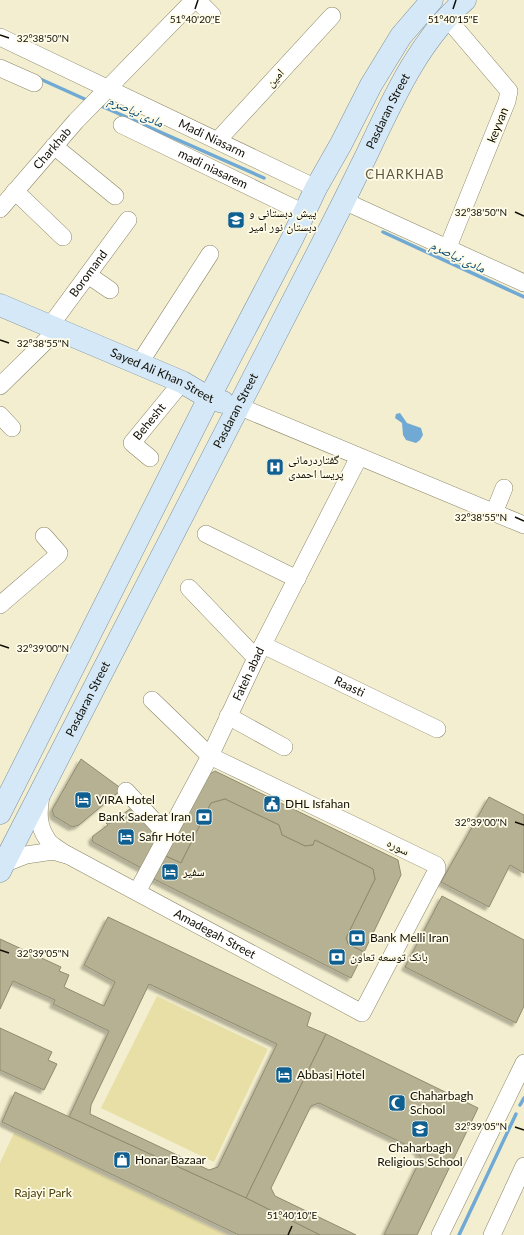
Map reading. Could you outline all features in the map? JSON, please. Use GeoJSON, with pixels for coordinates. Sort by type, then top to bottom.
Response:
{"type":"FeatureCollection","features":[{"type":"Feature","properties":{"kind":"main road"},"geometry":{"type":"LineString","coordinates":[[0,813],[9,789],[316,188],[371,86],[401,36],[432,0]]}},
{"type":"Feature","properties":{"kind":"main road","name":"Pasdaran Street"},"geometry":{"type":"LineString","coordinates":[[2,867],[344,200],[394,97],[421,53],[447,18],[465,0]]}},
{"type":"Feature","properties":{"kind":"main road","name":"Sayed Ali Khan Street"},"geometry":{"type":"LineString","coordinates":[[0,306],[182,382],[209,398],[238,406]]}},
{"type":"Feature","properties":{"kind":"main road"},"geometry":{"type":"LineString","coordinates":[[192,432],[204,417],[212,418],[218,422],[220,440]]}},
{"type":"Feature","properties":{"kind":"main road"},"geometry":{"type":"LineString","coordinates":[[9,789],[17,789],[23,794],[30,796],[42,788]]}},
{"type":"Feature","properties":{"kind":"main road"},"geometry":{"type":"LineString","coordinates":[[0,824],[20,831]]}},
{"type":"Feature","properties":{"kind":"street"},"geometry":{"type":"LineString","coordinates":[[196,0],[212,15]]}},
{"type":"Feature","properties":{"kind":"street","name":"Charkhab"},"geometry":{"type":"LineString","coordinates":[[0,209],[76,121],[106,89],[196,0]]}},
{"type":"Feature","properties":{"kind":"street","name":"امین"},"geometry":{"type":"LineString","coordinates":[[218,140],[332,16]]}},
{"type":"Feature","properties":{"kind":"street","name":"keyvan"},"geometry":{"type":"LineString","coordinates":[[447,18],[509,91],[508,102],[448,247]]}},
{"type":"Feature","properties":{"kind":"street","name":"Madi Niasarm"},"geometry":{"type":"LineString","coordinates":[[0,37],[106,89],[218,140],[316,188]]}},
{"type":"Feature","properties":{"kind":"street"},"geometry":{"type":"LineString","coordinates":[[0,68],[34,84]]}},
{"type":"Feature","properties":{"kind":"street","name":"madi niasarem"},"geometry":{"type":"LineString","coordinates":[[122,125],[304,213]]}},
{"type":"Feature","properties":{"kind":"street"},"geometry":{"type":"LineString","coordinates":[[54,146],[115,196]]}},
{"type":"Feature","properties":{"kind":"street"},"geometry":{"type":"LineString","coordinates":[[16,191],[63,236]]}},
{"type":"Feature","properties":{"kind":"street"},"geometry":{"type":"LineString","coordinates":[[344,200],[524,283]]}},
{"type":"Feature","properties":{"kind":"street","name":"Boromand"},"geometry":{"type":"LineString","coordinates":[[0,386],[54,328],[88,274],[93,255],[128,220]]}},
{"type":"Feature","properties":{"kind":"street"},"geometry":{"type":"LineString","coordinates":[[139,364],[210,254]]}},
{"type":"Feature","properties":{"kind":"street"},"geometry":{"type":"LineString","coordinates":[[88,274],[110,290]]}},
{"type":"Feature","properties":{"kind":"street","name":"Behesht"},"geometry":{"type":"LineString","coordinates":[[150,458],[128,440],[182,382]]}},
{"type":"Feature","properties":{"kind":"street","name":"Sayed Ali Khan Street"},"geometry":{"type":"LineString","coordinates":[[238,406],[524,525]]}},
{"type":"Feature","properties":{"kind":"street"},"geometry":{"type":"LineString","coordinates":[[0,415],[12,428]]}},
{"type":"Feature","properties":{"kind":"street","name":"Fateh abad"},"geometry":{"type":"LineString","coordinates":[[137,892],[210,756],[228,716],[359,456]]}},
{"type":"Feature","properties":{"kind":"street"},"geometry":{"type":"LineString","coordinates":[[494,513],[504,488]]}},
{"type":"Feature","properties":{"kind":"street"},"geometry":{"type":"LineString","coordinates":[[206,534],[297,579]]}},
{"type":"Feature","properties":{"kind":"street"},"geometry":{"type":"LineString","coordinates":[[0,605],[58,555],[59,553],[44,536]]}},
{"type":"Feature","properties":{"kind":"street"},"geometry":{"type":"LineString","coordinates":[[189,588],[260,652]]}},
{"type":"Feature","properties":{"kind":"street","name":"Raasti"},"geometry":{"type":"LineString","coordinates":[[260,652],[437,728]]}},
{"type":"Feature","properties":{"kind":"street"},"geometry":{"type":"LineString","coordinates":[[152,700],[210,756]]}},
{"type":"Feature","properties":{"kind":"street"},"geometry":{"type":"LineString","coordinates":[[228,716],[284,747]]}},
{"type":"Feature","properties":{"kind":"street","name":"سوره"},"geometry":{"type":"LineString","coordinates":[[210,756],[437,867],[437,870],[362,1013]]}},
{"type":"Feature","properties":{"kind":"street","name":"Amadegah Street"},"geometry":{"type":"LineString","coordinates":[[42,788],[39,807],[39,821],[47,840],[67,855],[362,1013]]}},
{"type":"Feature","properties":{"kind":"street"},"geometry":{"type":"LineString","coordinates":[[126,791],[167,835]]}},
{"type":"Feature","properties":{"kind":"street","name":"Amadegah Street"},"geometry":{"type":"LineString","coordinates":[[2,867],[26,856],[53,851],[67,855]]}},
{"type":"Feature","properties":{"kind":"street"},"geometry":{"type":"LineString","coordinates":[[440,1235],[524,1063]]}},
{"type":"Feature","properties":{"kind":"street"},"geometry":{"type":"LineString","coordinates":[[492,1235],[524,1166]]}},
{"type":"Feature","properties":{"kind":"green space"},"geometry":{"type":"Polygon","coordinates":[[[157,996],[268,1049],[214,1162],[101,1108],[157,996]]]}},
{"type":"Feature","properties":{"kind":"green space","name":"Rajayi Park"},"geometry":{"type":"Polygon","coordinates":[[[14,1133],[227,1235],[0,1235],[0,1163],[14,1133]]]}},
{"type":"Feature","properties":{"kind":"water"},"geometry":{"type":"Polygon","coordinates":[[[400,413],[407,423],[421,428],[423,435],[416,443],[406,440],[403,435],[402,423],[395,418],[396,414],[400,413]]]}},
{"type":"Feature","properties":{"kind":"building","name":"VIRA Hotel"},"geometry":{"type":"Polygon","coordinates":[[[81,759],[122,789],[79,825],[72,827],[54,816],[52,810],[81,759]]]}},
{"type":"Feature","properties":{"kind":"building"},"geometry":{"type":"Polygon","coordinates":[[[215,771],[398,860],[401,875],[364,952],[348,944],[346,938],[375,879],[373,869],[315,840],[313,845],[305,846],[282,835],[279,825],[225,799],[211,803],[181,863],[161,854],[197,781],[215,771]]]}},
{"type":"Feature","properties":{"kind":"building"},"geometry":{"type":"Polygon","coordinates":[[[489,797],[524,815],[524,873],[510,865],[489,907],[441,882],[489,797]]]}},
{"type":"Feature","properties":{"kind":"building"},"geometry":{"type":"Polygon","coordinates":[[[225,799],[279,825],[282,835],[305,846],[313,845],[315,840],[373,869],[375,879],[346,938],[348,944],[364,952],[351,978],[150,877],[161,854],[181,863],[211,803],[225,799]]]}},
{"type":"Feature","properties":{"kind":"building","name":"Safir Hotel"},"geometry":{"type":"Polygon","coordinates":[[[134,806],[161,839],[143,869],[93,842],[92,839],[93,836],[108,825],[106,823],[111,823],[134,806]]]}},
{"type":"Feature","properties":{"kind":"building"},"geometry":{"type":"Polygon","coordinates":[[[442,896],[524,940],[524,1006],[516,1023],[405,967],[442,896]]]}},
{"type":"Feature","properties":{"kind":"building","name":"Abbasi Hotel"},"geometry":{"type":"Polygon","coordinates":[[[108,917],[311,1013],[307,1026],[326,1034],[246,1198],[69,1117],[109,1031],[53,1004],[55,1000],[13,981],[0,1009],[0,939],[61,967],[59,971],[69,975],[64,987],[104,1006],[115,982],[84,965],[108,917]],[[149,984],[91,1105],[90,1114],[209,1170],[218,1167],[277,1044],[149,984]]]}},
{"type":"Feature","properties":{"kind":"building"},"geometry":{"type":"Polygon","coordinates":[[[0,1028],[52,1052],[48,1060],[57,1064],[44,1090],[0,1070],[0,1028]]]}},
{"type":"Feature","properties":{"kind":"building","name":"Chaharbagh Religious School"},"geometry":{"type":"Polygon","coordinates":[[[326,1034],[478,1108],[417,1235],[384,1235],[421,1158],[417,1150],[319,1103],[311,1106],[271,1188],[275,1196],[356,1235],[320,1235],[246,1198],[326,1034]]]}},
{"type":"Feature","properties":{"kind":"building","name":"Honar Bazaar"},"geometry":{"type":"Polygon","coordinates":[[[15,1092],[246,1198],[320,1235],[239,1235],[2,1122],[15,1092]]]}},
{"type":"Feature","properties":{"kind":"waterway","name":"مادی نیاصرم"},"geometry":{"type":"LineString","coordinates":[[38,78],[89,101]]}},
{"type":"Feature","properties":{"kind":"waterway","name":"مادی نیاصرم"},"geometry":{"type":"LineString","coordinates":[[99,105],[264,178]]}},
{"type":"Feature","properties":{"kind":"waterway","name":"مادی نیاصرم"},"geometry":{"type":"LineString","coordinates":[[383,232],[524,297]]}},
{"type":"Feature","properties":{"kind":"waterway"},"geometry":{"type":"LineString","coordinates":[[520,1105],[524,1098]]}},
{"type":"Feature","properties":{"kind":"waterway"},"geometry":{"type":"LineString","coordinates":[[459,1235],[516,1114]]}},
{"type":"Feature","properties":{"kind":"place","name":"پیش دبستانی و دبستان نور امیر"},"geometry":{"type":"Point","coordinates":[236,220]}},
{"type":"Feature","properties":{"kind":"place","name":"گفتاردرمانی پریسا احمدی"},"geometry":{"type":"Point","coordinates":[275,467]}},
{"type":"Feature","properties":{"kind":"place","name":"VIRA Hotel"},"geometry":{"type":"Point","coordinates":[83,800]}},
{"type":"Feature","properties":{"kind":"place","name":"DHL Isfahan"},"geometry":{"type":"Point","coordinates":[272,804]}},
{"type":"Feature","properties":{"kind":"place","name":"Bank Saderat Iran"},"geometry":{"type":"Point","coordinates":[204,817]}},
{"type":"Feature","properties":{"kind":"place","name":"Safir Hotel"},"geometry":{"type":"Point","coordinates":[126,837]}},
{"type":"Feature","properties":{"kind":"place","name":"سفیر"},"geometry":{"type":"Point","coordinates":[170,872]}},
{"type":"Feature","properties":{"kind":"place","name":"Bank Melli Iran"},"geometry":{"type":"Point","coordinates":[357,938]}},
{"type":"Feature","properties":{"kind":"place","name":"بانک توسعه تعاون"},"geometry":{"type":"Point","coordinates":[337,957]}},
{"type":"Feature","properties":{"kind":"place","name":"Abbasi Hotel"},"geometry":{"type":"Point","coordinates":[284,1075]}},
{"type":"Feature","properties":{"kind":"place","name":"Chaharbagh School"},"geometry":{"type":"Point","coordinates":[397,1103]}},
{"type":"Feature","properties":{"kind":"place","name":"Chaharbagh Religious School"},"geometry":{"type":"Point","coordinates":[420,1129]}},
{"type":"Feature","properties":{"kind":"place","name":"Honar Bazaar"},"geometry":{"type":"Point","coordinates":[122,1160]}},
{"type":"Feature","properties":{"kind":"district","name":"CHARKHAB"},"geometry":{"type":"Point","coordinates":[405,174]}}]}
